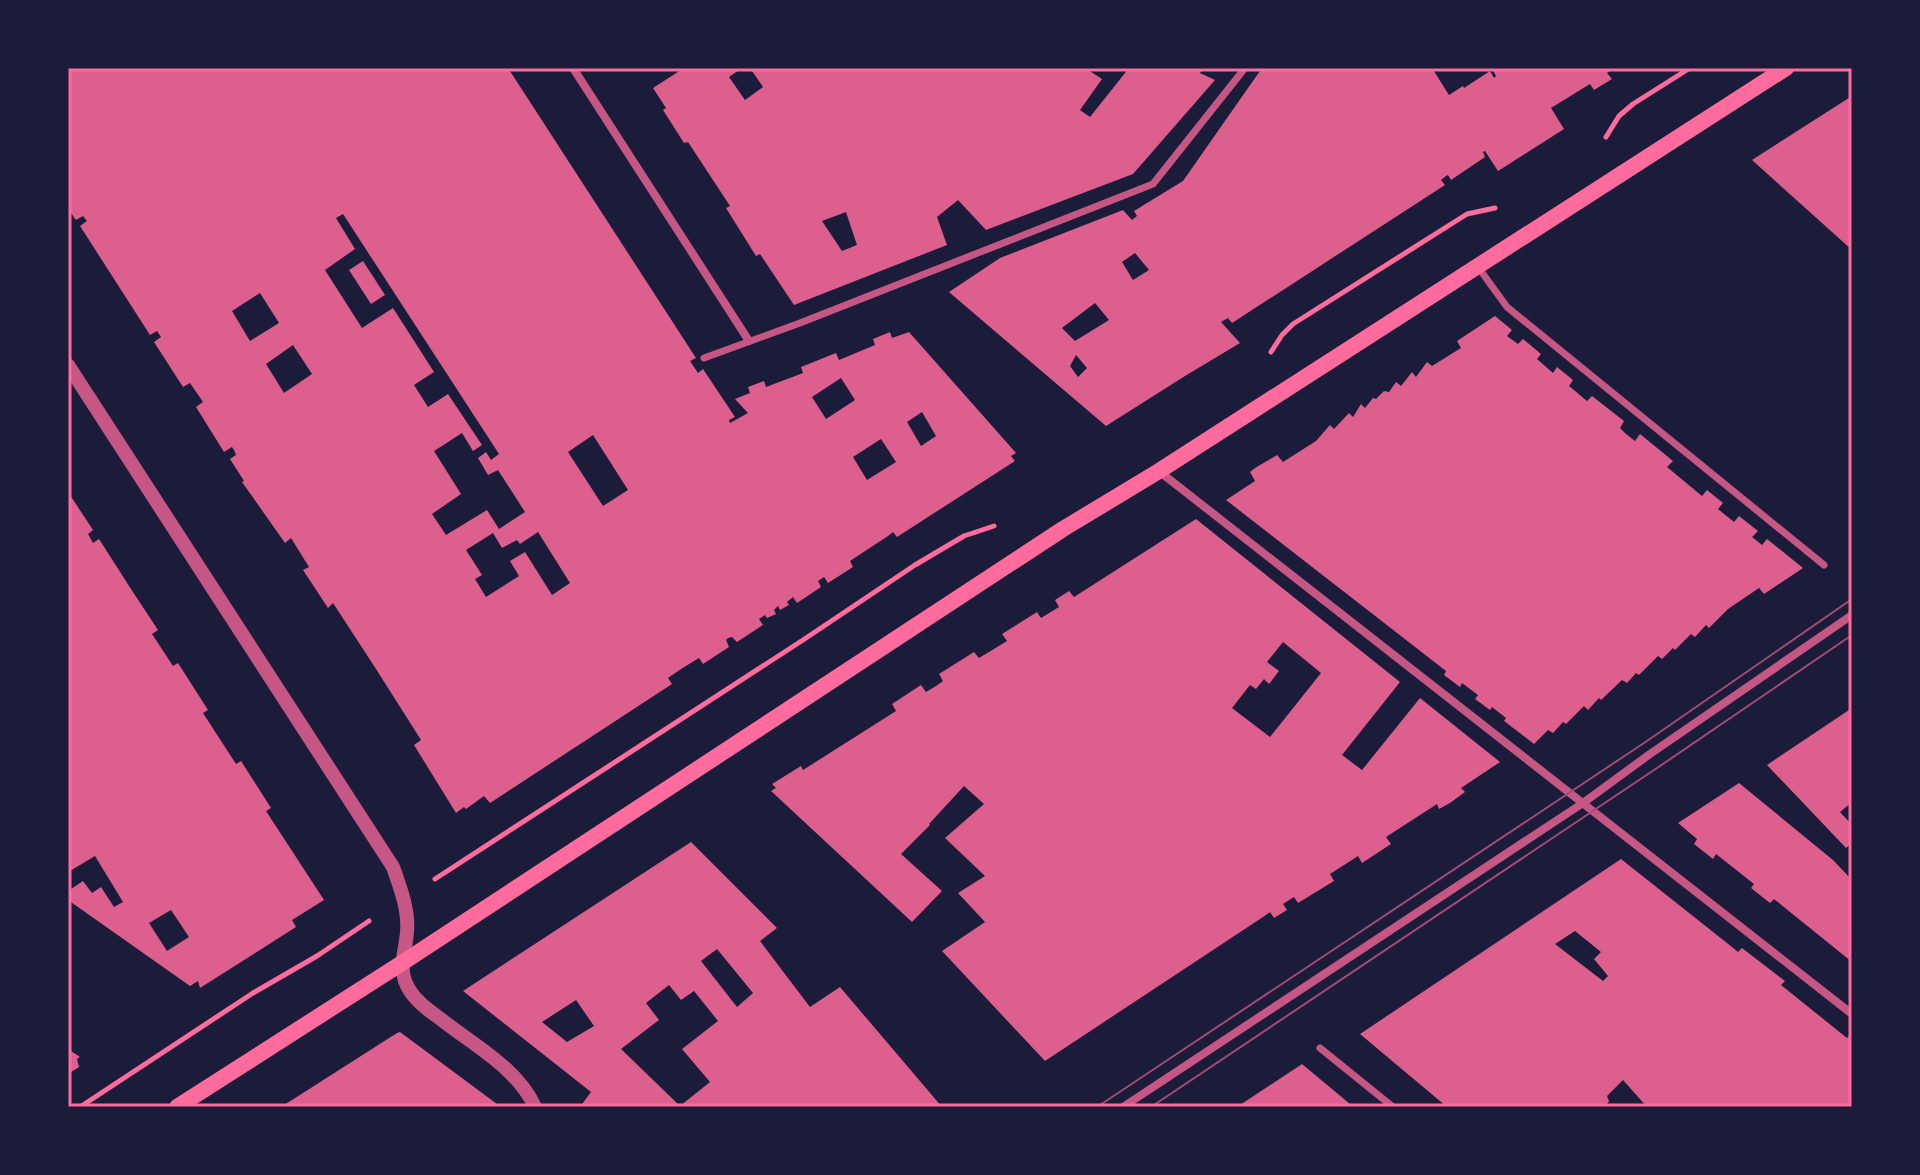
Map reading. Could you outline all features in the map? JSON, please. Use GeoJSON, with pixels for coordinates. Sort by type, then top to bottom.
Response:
{"type":"FeatureCollection","features":[{"type":"Feature","properties":{"kind":"main road"},"geometry":{"type":"LineString","coordinates":[[177,1107],[1050,538],[1786,68]]}},
{"type":"Feature","properties":{"kind":"street"},"geometry":{"type":"LineString","coordinates":[[573,68],[749,341]]}},
{"type":"Feature","properties":{"kind":"street"},"geometry":{"type":"LineString","coordinates":[[704,358],[1153,184],[1245,68]]}},
{"type":"Feature","properties":{"kind":"street"},"geometry":{"type":"LineString","coordinates":[[1477,266],[1507,307],[1824,565]]}},
{"type":"Feature","properties":{"kind":"street"},"geometry":{"type":"LineString","coordinates":[[68,365],[393,867],[404,898],[408,929],[402,963],[404,980],[423,1006],[516,1076],[535,1107]]}},
{"type":"Feature","properties":{"kind":"street"},"geometry":{"type":"LineString","coordinates":[[1159,471],[1852,1014]]}},
{"type":"Feature","properties":{"kind":"street"},"geometry":{"type":"LineString","coordinates":[[1123,1107],[1583,803],[1852,615]]}},
{"type":"Feature","properties":{"kind":"street"},"geometry":{"type":"LineString","coordinates":[[1320,1048],[1393,1107]]}},
{"type":"Feature","properties":{"kind":"path"},"geometry":{"type":"LineString","coordinates":[[1601,144],[1619,116],[1633,104],[1690,68]]}},
{"type":"Feature","properties":{"kind":"path"},"geometry":{"type":"LineString","coordinates":[[1267,357],[1293,324],[1450,224],[1467,214],[1506,207]]}},
{"type":"Feature","properties":{"kind":"path"},"geometry":{"type":"LineString","coordinates":[[80,1107],[253,993],[317,956],[511,831],[915,565],[964,536],[994,526]]}},
{"type":"Feature","properties":{"kind":"building"},"geometry":{"type":"Polygon","coordinates":[[[68,68],[508,68],[696,358],[690,361],[698,373],[703,369],[735,417],[729,420],[730,423],[748,413],[735,399],[750,393],[748,387],[764,381],[766,387],[803,373],[801,367],[836,353],[839,360],[875,345],[873,339],[890,332],[892,338],[909,332],[1016,453],[1011,456],[1015,461],[897,537],[893,532],[850,561],[853,567],[828,583],[824,577],[818,581],[821,587],[797,603],[793,597],[787,602],[789,605],[780,610],[778,606],[774,610],[776,614],[759,619],[763,625],[737,642],[732,637],[728,638],[729,647],[703,664],[699,658],[681,669],[668,678],[672,684],[490,803],[484,796],[456,813],[414,745],[421,740],[376,669],[333,603],[328,608],[303,570],[309,567],[291,538],[285,543],[242,482],[230,459],[236,455],[234,450],[232,447],[224,452],[196,407],[203,402],[190,383],[183,387],[154,342],[161,337],[157,331],[150,335],[80,226],[87,221],[83,216],[76,220],[68,209],[68,68]],[[343,214],[336,218],[355,249],[325,270],[362,328],[393,308],[434,372],[414,385],[428,407],[448,394],[482,445],[473,451],[462,433],[434,451],[461,494],[432,514],[446,535],[487,510],[499,529],[525,512],[498,470],[488,475],[478,458],[486,452],[491,460],[499,454],[343,214]],[[260,293],[232,311],[250,341],[279,323],[260,293]],[[293,345],[266,364],[284,393],[312,374],[293,345]],[[841,378],[812,397],[826,419],[855,400],[841,378]],[[922,412],[907,422],[921,446],[936,436],[922,412]],[[593,435],[568,452],[603,506],[628,490],[593,435]],[[881,439],[853,457],[867,480],[896,462],[881,439]],[[538,532],[520,544],[517,540],[502,548],[493,533],[466,550],[482,575],[475,579],[486,597],[519,576],[510,561],[525,552],[552,595],[570,583],[538,532]]]}},
{"type":"Feature","properties":{"kind":"building"},"geometry":{"type":"Polygon","coordinates":[[[684,68],[742,68],[729,77],[745,100],[763,87],[750,68],[1085,68],[1102,79],[1080,110],[1090,117],[1129,68],[1203,68],[1200,73],[1215,80],[1133,174],[986,230],[958,200],[937,217],[947,245],[794,305],[760,254],[756,256],[726,208],[730,206],[688,142],[684,143],[653,88],[684,68]],[[846,212],[822,221],[842,251],[857,245],[846,212]]]}},
{"type":"Feature","properties":{"kind":"building"},"geometry":{"type":"Polygon","coordinates":[[[1262,68],[1432,68],[1449,95],[1490,71],[1494,78],[1492,68],[1614,68],[1607,73],[1612,79],[1594,90],[1590,84],[1551,108],[1564,129],[1498,171],[1483,152],[1485,157],[1451,180],[1448,175],[1441,180],[1445,185],[1232,323],[1228,318],[1221,322],[1240,343],[1106,426],[949,292],[1000,258],[1123,210],[1132,220],[1137,216],[1134,211],[1183,181],[1262,68]],[[1135,253],[1122,262],[1133,280],[1149,270],[1135,253]],[[1095,303],[1062,328],[1075,341],[1109,320],[1095,303]],[[1076,355],[1070,366],[1078,377],[1087,368],[1076,355]]]}},
{"type":"Feature","properties":{"kind":"building"},"geometry":{"type":"Polygon","coordinates":[[[1852,96],[1852,250],[1752,160],[1852,96]]]}},
{"type":"Feature","properties":{"kind":"building"},"geometry":{"type":"Polygon","coordinates":[[[363,261],[385,295],[371,304],[349,270],[363,261]]]}},
{"type":"Feature","properties":{"kind":"building"},"geometry":{"type":"Polygon","coordinates":[[[1495,316],[1512,330],[1507,336],[1518,344],[1523,339],[1541,354],[1537,359],[1553,373],[1557,367],[1573,380],[1569,386],[1587,401],[1592,396],[1624,421],[1620,428],[1626,434],[1635,441],[1640,434],[1673,461],[1667,467],[1702,496],[1707,490],[1723,503],[1718,509],[1734,522],[1739,516],[1758,531],[1752,537],[1762,545],[1767,539],[1803,568],[1764,594],[1759,588],[1728,609],[1709,628],[1706,625],[1695,637],[1691,634],[1675,650],[1673,648],[1662,659],[1658,656],[1627,683],[1622,680],[1588,710],[1584,706],[1566,724],[1563,722],[1553,733],[1548,730],[1534,744],[1504,721],[1506,718],[1492,707],[1490,710],[1475,699],[1478,695],[1444,675],[1446,671],[1226,500],[1255,481],[1250,472],[1255,468],[1277,455],[1283,462],[1316,441],[1330,425],[1334,429],[1349,413],[1353,417],[1361,404],[1365,408],[1373,398],[1376,399],[1384,391],[1389,392],[1396,382],[1401,386],[1412,372],[1416,377],[1427,362],[1432,366],[1461,348],[1457,341],[1495,316]]]}},
{"type":"Feature","properties":{"kind":"building"},"geometry":{"type":"Polygon","coordinates":[[[68,492],[93,530],[88,534],[93,543],[99,539],[158,630],[152,634],[173,666],[178,663],[208,710],[203,713],[236,764],[241,761],[271,808],[266,811],[324,900],[292,920],[296,927],[200,988],[198,981],[190,986],[68,900],[68,891],[83,881],[92,893],[101,887],[114,907],[123,902],[95,856],[70,871],[68,492]],[[171,910],[149,923],[167,951],[189,937],[171,910]]]}},
{"type":"Feature","properties":{"kind":"building"},"geometry":{"type":"Polygon","coordinates":[[[1196,519],[1400,682],[1342,755],[1362,770],[1420,698],[1500,762],[1461,788],[1465,792],[1450,803],[1439,809],[1437,804],[1386,837],[1391,844],[1362,863],[1358,856],[1330,874],[1334,881],[1298,903],[1294,897],[1283,904],[1287,910],[1274,918],[1270,912],[1045,1061],[942,951],[985,922],[958,893],[985,876],[945,838],[984,804],[964,786],[901,854],[942,891],[912,922],[771,791],[776,788],[772,784],[801,766],[803,770],[896,711],[892,704],[921,685],[926,692],[943,681],[939,674],[974,652],[979,658],[1007,641],[1002,634],[1037,612],[1041,618],[1059,607],[1055,600],[1069,591],[1074,597],[1196,519]],[[1283,642],[1267,662],[1279,671],[1269,684],[1264,679],[1256,689],[1250,685],[1232,708],[1270,737],[1321,673],[1283,642]]]}},
{"type":"Feature","properties":{"kind":"building"},"geometry":{"type":"Polygon","coordinates":[[[1852,708],[1852,802],[1840,812],[1852,825],[1852,843],[1846,848],[1767,765],[1852,708]]]}},
{"type":"Feature","properties":{"kind":"building"},"geometry":{"type":"Polygon","coordinates":[[[1739,783],[1833,860],[1852,880],[1852,962],[1774,899],[1770,903],[1751,888],[1754,884],[1716,854],[1713,859],[1694,844],[1697,839],[1678,823],[1739,783]]]}},
{"type":"Feature","properties":{"kind":"building"},"geometry":{"type":"Polygon","coordinates":[[[691,842],[777,928],[760,941],[810,1007],[840,987],[942,1107],[580,1107],[591,1092],[463,991],[691,842]],[[717,949],[701,961],[737,1007],[753,993],[717,949]],[[669,985],[646,1003],[659,1020],[621,1049],[680,1106],[710,1082],[682,1049],[718,1021],[694,991],[681,1000],[669,985]],[[576,1000],[542,1022],[567,1042],[594,1026],[576,1000]]]}},
{"type":"Feature","properties":{"kind":"building"},"geometry":{"type":"Polygon","coordinates":[[[1621,859],[1738,952],[1742,948],[1785,981],[1781,985],[1847,1038],[1852,1033],[1852,1107],[1647,1107],[1623,1080],[1607,1096],[1609,1101],[1605,1107],[1447,1107],[1360,1034],[1621,859]],[[1575,931],[1555,944],[1603,981],[1608,976],[1594,959],[1601,952],[1575,931]]]}},
{"type":"Feature","properties":{"kind":"building"},"geometry":{"type":"Polygon","coordinates":[[[400,1032],[501,1107],[281,1107],[397,1033],[400,1032]]]}},
{"type":"Feature","properties":{"kind":"building"},"geometry":{"type":"Polygon","coordinates":[[[68,1049],[80,1057],[77,1059],[79,1067],[68,1074],[68,1049]]]}},
{"type":"Feature","properties":{"kind":"building"},"geometry":{"type":"Polygon","coordinates":[[[1302,1064],[1350,1104],[1348,1107],[1237,1107],[1302,1064]]]}},
{"type":"Feature","properties":{"kind":"tram line"},"geometry":{"type":"LineString","coordinates":[[1097,1107],[1644,743],[1852,599]]}},
{"type":"Feature","properties":{"kind":"tram line"},"geometry":{"type":"LineString","coordinates":[[1151,1107],[1852,635]]}}]}
